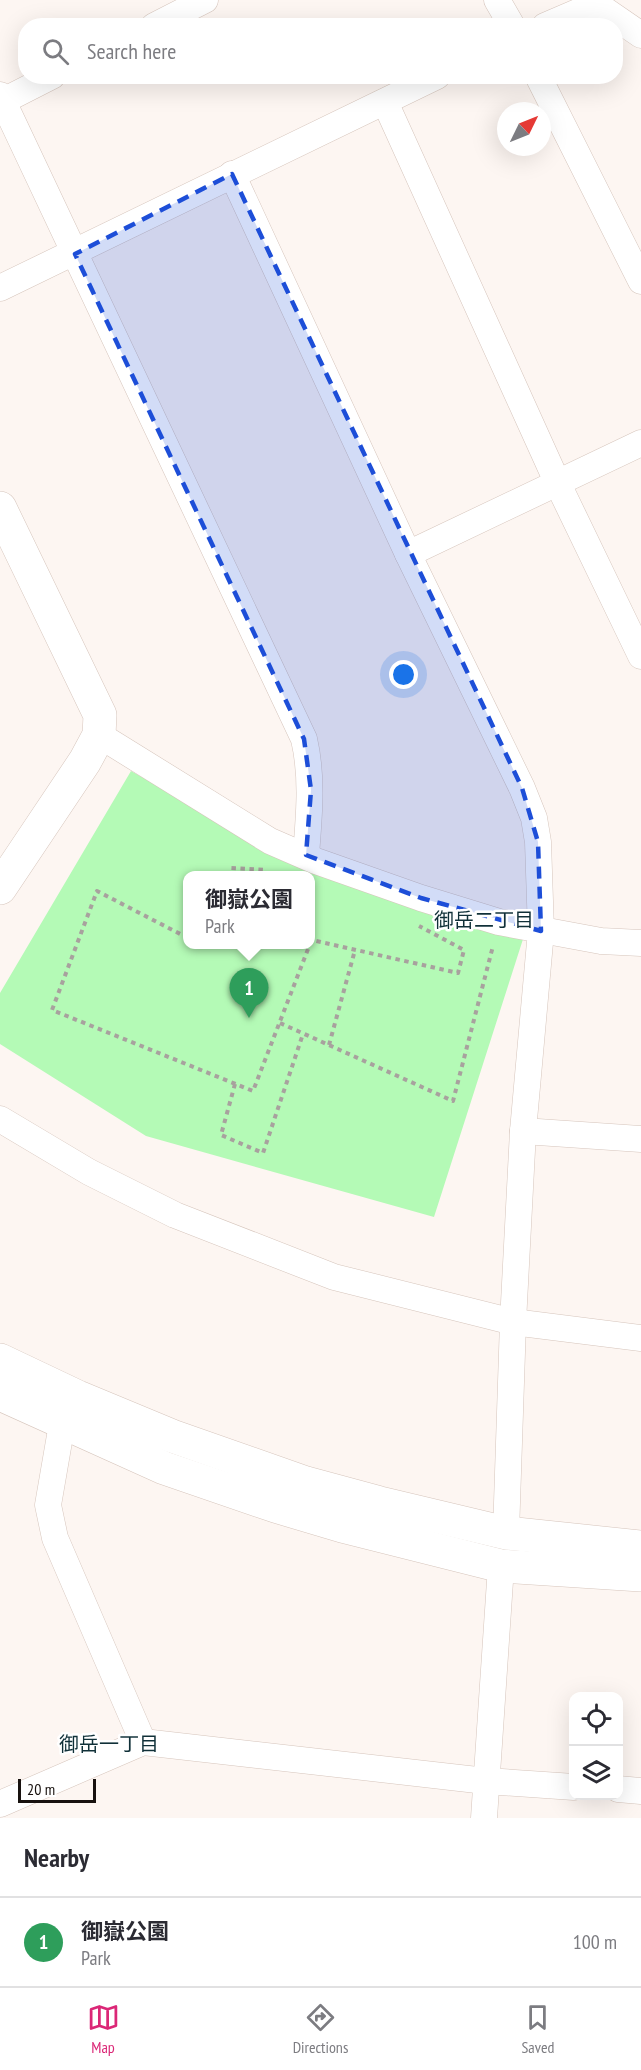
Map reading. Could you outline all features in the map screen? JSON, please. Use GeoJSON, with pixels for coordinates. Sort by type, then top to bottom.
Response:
{"type":"FeatureCollection","features":[{"type":"Feature","properties":{"kind":"street"},"geometry":{"type":"LineString","coordinates":[[170,18],[205,0]]}},
{"type":"Feature","properties":{"kind":"street"},"geometry":{"type":"LineString","coordinates":[[497,0],[507,18]]}},
{"type":"Feature","properties":{"kind":"street"},"geometry":{"type":"LineString","coordinates":[[563,18],[598,2],[619,18]]}},
{"type":"Feature","properties":{"kind":"street"},"geometry":{"type":"LineString","coordinates":[[623,21],[641,35]]}},
{"type":"Feature","properties":{"kind":"street"},"geometry":{"type":"LineString","coordinates":[[34,84],[2,98],[304,739],[309,762],[311,790],[306,855]]}},
{"type":"Feature","properties":{"kind":"street"},"geometry":{"type":"LineString","coordinates":[[0,288],[75,254],[232,174],[421,84]]}},
{"type":"Feature","properties":{"kind":"street"},"geometry":{"type":"LineString","coordinates":[[542,84],[641,280]]}},
{"type":"Feature","properties":{"kind":"street"},"geometry":{"type":"LineString","coordinates":[[386,102],[558,484],[641,656]]}},
{"type":"Feature","properties":{"kind":"street"},"geometry":{"type":"LineString","coordinates":[[232,174],[408,555],[522,788],[534,818],[538,842],[542,931],[523,1131],[513,1322],[506,1533]]}},
{"type":"Feature","properties":{"kind":"street"},"geometry":{"type":"LineString","coordinates":[[408,555],[641,443]]}},
{"type":"Feature","properties":{"kind":"street"},"geometry":{"type":"LineString","coordinates":[[0,508],[100,715],[99,735],[86,761],[0,888]]}},
{"type":"Feature","properties":{"kind":"street"},"geometry":{"type":"LineString","coordinates":[[99,735],[270,841],[316,861],[499,922],[601,941],[641,943]]}},
{"type":"Feature","properties":{"kind":"street"},"geometry":{"type":"LineString","coordinates":[[0,1119],[89,1172],[175,1215],[334,1276],[513,1322],[641,1338]]}},
{"type":"Feature","properties":{"kind":"street"},"geometry":{"type":"LineString","coordinates":[[523,1131],[641,1139]]}},
{"type":"Feature","properties":{"kind":"street"},"geometry":{"type":"LineString","coordinates":[[0,1360],[78,1397],[172,1436],[306,1483],[506,1533],[641,1547]]}},
{"type":"Feature","properties":{"kind":"street"},"geometry":{"type":"LineString","coordinates":[[0,1395],[164,1468],[342,1526],[501,1566],[641,1575]]}},
{"type":"Feature","properties":{"kind":"street"},"geometry":{"type":"LineString","coordinates":[[62,1424],[48,1505],[55,1538],[143,1742]]}},
{"type":"Feature","properties":{"kind":"street"},"geometry":{"type":"LineString","coordinates":[[484,1818],[501,1566]]}},
{"type":"Feature","properties":{"kind":"street"},"geometry":{"type":"LineString","coordinates":[[0,1804],[143,1742],[486,1782],[569,1787]]}},
{"type":"Feature","properties":{"kind":"street"},"geometry":{"type":"LineString","coordinates":[[623,1790],[641,1791]]}},
{"type":"Feature","properties":{"kind":"path"},"geometry":{"type":"LineString","coordinates":[[183,935],[97,891],[52,1010],[253,1092],[308,949]]}},
{"type":"Feature","properties":{"kind":"path"},"geometry":{"type":"LineString","coordinates":[[279,1023],[453,1101],[499,922]]}},
{"type":"Feature","properties":{"kind":"path"},"geometry":{"type":"LineString","coordinates":[[315,941],[458,973],[464,950],[413,923]]}},
{"type":"Feature","properties":{"kind":"path"},"geometry":{"type":"LineString","coordinates":[[329,1045],[355,950]]}},
{"type":"Feature","properties":{"kind":"path"},"geometry":{"type":"LineString","coordinates":[[235,1084],[221,1135],[263,1153],[303,1034]]}},
{"type":"Feature","properties":{"kind":"highlighted area"},"geometry":{"type":"Polygon","coordinates":[[[232,174],[522,788],[538,842],[541,931],[421,898],[306,855],[311,790],[304,739],[75,254],[232,174]]]}},
{"type":"Feature","properties":{"kind":"green space"},"geometry":{"type":"Polygon","coordinates":[[[131,771],[314,871],[183,871],[183,949],[315,949],[315,871],[524,936],[434,1217],[146,1136],[0,1044],[0,993],[131,771]]]}},
{"type":"Feature","properties":{"kind":"place","name":"御嶽公園"},"geometry":{"type":"Point","coordinates":[249,1018]}},
{"type":"Feature","properties":{"kind":"district","name":"御岳二丁目"},"geometry":{"type":"Point","coordinates":[484,920]}},
{"type":"Feature","properties":{"kind":"district","name":"御岳一丁目"},"geometry":{"type":"Point","coordinates":[109,1744]}}]}
